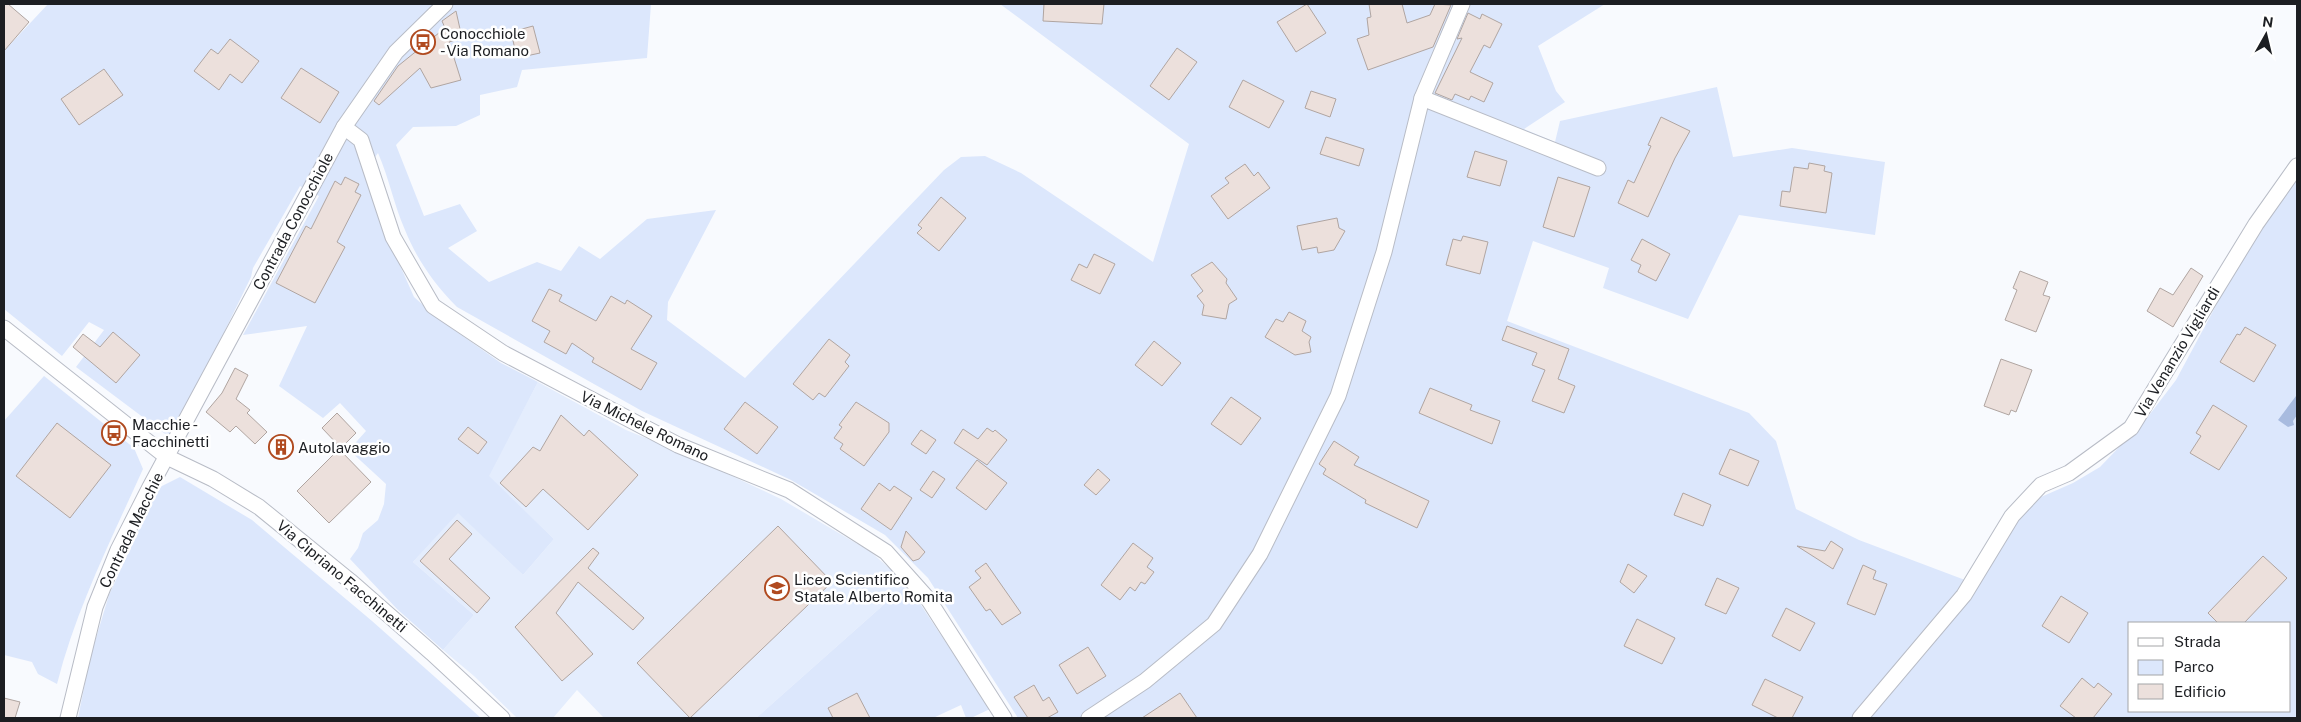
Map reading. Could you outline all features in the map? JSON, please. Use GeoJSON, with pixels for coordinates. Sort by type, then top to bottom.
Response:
{"type":"FeatureCollection","features":[{"type":"Feature","properties":{"kind":"street","name":"Contrada Conocchiole"},"geometry":{"type":"LineString","coordinates":[[167,457],[344,127],[396,52],[445,4]]}},
{"type":"Feature","properties":{"kind":"street"},"geometry":{"type":"LineString","coordinates":[[1089,718],[1145,681],[1214,624],[1260,554],[1338,396],[1384,252],[1422,98],[1462,4]]}},
{"type":"Feature","properties":{"kind":"street"},"geometry":{"type":"LineString","coordinates":[[1422,98],[1598,168]]}},
{"type":"Feature","properties":{"kind":"street","name":"Via Michele Romano"},"geometry":{"type":"LineString","coordinates":[[344,127],[361,140],[394,237],[433,306],[504,353],[678,445],[788,490],[886,552],[928,599],[1004,718]]}},
{"type":"Feature","properties":{"kind":"street","name":"Via Venanzio Vigliardi"},"geometry":{"type":"LineString","coordinates":[[1860,718],[1964,595],[2012,516],[2041,485],[2069,473],[2131,428],[2256,224],[2297,166]]}},
{"type":"Feature","properties":{"kind":"street","name":"Contrada Macchie"},"geometry":{"type":"LineString","coordinates":[[4,328],[167,457],[118,550],[94,607],[68,718]]}},
{"type":"Feature","properties":{"kind":"street","name":"Via Cipriano Facchinetti"},"geometry":{"type":"LineString","coordinates":[[167,457],[213,479],[259,507],[350,581],[432,652],[502,718]]}},
{"type":"Feature","properties":{"kind":"shaded area"},"geometry":{"type":"Polygon","coordinates":[[[538,382],[626,430],[683,453],[781,499],[871,552],[907,584],[756,718],[604,718],[577,690],[553,718],[517,718],[474,676],[443,650],[474,615],[413,562],[458,512],[523,575],[554,539],[488,476],[538,382]]]}},
{"type":"Feature","properties":{"kind":"green space"},"geometry":{"type":"Polygon","coordinates":[[[48,4],[651,4],[647,58],[522,70],[517,87],[480,95],[480,115],[456,126],[413,127],[396,145],[424,216],[460,204],[477,231],[448,248],[489,282],[537,262],[561,271],[579,246],[600,259],[647,219],[716,210],[668,302],[667,320],[745,378],[944,170],[961,157],[985,156],[1021,173],[1153,262],[1189,144],[1000,4],[1605,4],[1538,46],[1556,91],[1565,102],[1524,129],[1555,142],[1560,121],[1717,87],[1733,157],[1792,148],[1885,162],[1875,235],[1739,215],[1688,319],[1603,288],[1609,268],[1533,241],[1507,321],[1749,413],[1776,441],[1796,509],[1859,540],[1965,580],[1925,634],[1855,718],[1018,718],[928,578],[885,535],[791,480],[642,411],[457,307],[434,281],[415,252],[401,221],[378,153],[366,170],[387,236],[414,297],[440,320],[501,363],[538,382],[489,476],[554,539],[523,575],[458,513],[413,562],[474,615],[443,650],[397,609],[350,559],[358,548],[363,533],[378,520],[384,504],[386,484],[349,450],[366,431],[340,403],[323,418],[279,386],[307,326],[243,335],[319,196],[300,186],[253,268],[251,277],[172,439],[76,367],[104,330],[89,322],[62,356],[4,309],[4,51],[48,4]]]}},
{"type":"Feature","properties":{"kind":"green space"},"geometry":{"type":"Polygon","coordinates":[[[2297,176],[2297,718],[1871,718],[1881,702],[1926,653],[1960,610],[2018,518],[2041,497],[2073,483],[2100,467],[2147,418],[2176,380],[2240,261],[2297,176]]]}},
{"type":"Feature","properties":{"kind":"green space"},"geometry":{"type":"Polygon","coordinates":[[[44,376],[134,448],[143,469],[84,602],[57,684],[38,674],[32,662],[4,655],[4,421],[44,376]]]}},
{"type":"Feature","properties":{"kind":"green space"},"geometry":{"type":"Polygon","coordinates":[[[180,477],[252,520],[372,621],[481,718],[78,718],[90,658],[109,595],[158,488],[180,477]]]}},
{"type":"Feature","properties":{"kind":"green space"},"geometry":{"type":"Polygon","coordinates":[[[907,584],[990,709],[971,718],[966,718],[961,705],[933,718],[756,718],[907,584]]]}},
{"type":"Feature","properties":{"kind":"water"},"geometry":{"type":"Polygon","coordinates":[[[2296,396],[2297,415],[2293,421],[2294,425],[2288,427],[2278,420],[2296,396]]]}},
{"type":"Feature","properties":{"kind":"building"},"geometry":{"type":"Polygon","coordinates":[[[4,4],[8,4],[29,22],[4,51],[4,4]]]}},
{"type":"Feature","properties":{"kind":"building"},"geometry":{"type":"Polygon","coordinates":[[[1044,4],[1104,4],[1102,24],[1043,21],[1044,4]]]}},
{"type":"Feature","properties":{"kind":"building"},"geometry":{"type":"Polygon","coordinates":[[[1307,4],[1326,33],[1296,52],[1277,22],[1307,4]]]}},
{"type":"Feature","properties":{"kind":"building"},"geometry":{"type":"Polygon","coordinates":[[[1369,4],[1402,4],[1407,23],[1430,15],[1435,4],[1451,5],[1433,47],[1368,70],[1357,39],[1369,35],[1367,18],[1371,17],[1369,4]]]}},
{"type":"Feature","properties":{"kind":"building"},"geometry":{"type":"Polygon","coordinates":[[[456,11],[462,38],[449,42],[461,80],[431,88],[420,68],[379,105],[374,101],[398,66],[445,28],[442,21],[456,11]]]}},
{"type":"Feature","properties":{"kind":"building"},"geometry":{"type":"Polygon","coordinates":[[[1468,13],[1480,19],[1482,14],[1502,24],[1490,48],[1484,45],[1470,72],[1493,83],[1484,102],[1471,96],[1469,100],[1455,94],[1452,100],[1435,93],[1462,38],[1457,39],[1468,13]]]}},
{"type":"Feature","properties":{"kind":"building"},"geometry":{"type":"Polygon","coordinates":[[[533,26],[540,53],[517,58],[511,32],[533,26]]]}},
{"type":"Feature","properties":{"kind":"building"},"geometry":{"type":"Polygon","coordinates":[[[230,39],[259,61],[242,83],[230,74],[219,90],[194,71],[211,49],[218,54],[230,39]]]}},
{"type":"Feature","properties":{"kind":"building"},"geometry":{"type":"Polygon","coordinates":[[[1177,48],[1197,62],[1169,100],[1150,86],[1177,48]]]}},
{"type":"Feature","properties":{"kind":"building"},"geometry":{"type":"Polygon","coordinates":[[[301,68],[339,92],[320,123],[281,98],[301,68]]]}},
{"type":"Feature","properties":{"kind":"building"},"geometry":{"type":"Polygon","coordinates":[[[104,69],[123,95],[79,125],[61,99],[104,69]]]}},
{"type":"Feature","properties":{"kind":"building"},"geometry":{"type":"Polygon","coordinates":[[[1243,80],[1284,101],[1269,128],[1229,107],[1243,80]]]}},
{"type":"Feature","properties":{"kind":"building"},"geometry":{"type":"Polygon","coordinates":[[[1311,91],[1336,99],[1330,117],[1305,108],[1311,91]]]}},
{"type":"Feature","properties":{"kind":"building"},"geometry":{"type":"Polygon","coordinates":[[[1661,117],[1690,131],[1675,158],[1648,217],[1618,203],[1628,180],[1634,183],[1651,146],[1648,145],[1661,117]]]}},
{"type":"Feature","properties":{"kind":"building"},"geometry":{"type":"Polygon","coordinates":[[[1326,137],[1364,149],[1359,166],[1320,154],[1326,137]]]}},
{"type":"Feature","properties":{"kind":"building"},"geometry":{"type":"Polygon","coordinates":[[[1475,151],[1507,161],[1500,186],[1467,177],[1475,151]]]}},
{"type":"Feature","properties":{"kind":"building"},"geometry":{"type":"Polygon","coordinates":[[[1809,163],[1825,166],[1824,171],[1832,173],[1826,213],[1780,206],[1782,191],[1790,192],[1794,167],[1808,169],[1809,163]]]}},
{"type":"Feature","properties":{"kind":"building"},"geometry":{"type":"Polygon","coordinates":[[[1245,164],[1254,176],[1258,172],[1270,188],[1228,219],[1211,196],[1229,183],[1225,178],[1245,164]]]}},
{"type":"Feature","properties":{"kind":"building"},"geometry":{"type":"Polygon","coordinates":[[[345,177],[359,184],[355,192],[361,195],[337,242],[345,247],[315,303],[276,283],[306,226],[311,229],[335,181],[341,185],[345,177]]]}},
{"type":"Feature","properties":{"kind":"building"},"geometry":{"type":"Polygon","coordinates":[[[1558,177],[1590,187],[1574,237],[1543,227],[1558,177]]]}},
{"type":"Feature","properties":{"kind":"building"},"geometry":{"type":"Polygon","coordinates":[[[941,197],[966,218],[939,251],[917,233],[922,228],[918,225],[941,197]]]}},
{"type":"Feature","properties":{"kind":"building"},"geometry":{"type":"Polygon","coordinates":[[[1337,218],[1339,228],[1345,231],[1334,250],[1318,253],[1317,247],[1302,250],[1297,226],[1337,218]]]}},
{"type":"Feature","properties":{"kind":"building"},"geometry":{"type":"Polygon","coordinates":[[[1463,236],[1488,242],[1480,274],[1446,265],[1453,239],[1461,241],[1463,236]]]}},
{"type":"Feature","properties":{"kind":"building"},"geometry":{"type":"Polygon","coordinates":[[[1642,239],[1670,254],[1656,281],[1638,272],[1641,265],[1631,260],[1642,239]]]}},
{"type":"Feature","properties":{"kind":"building"},"geometry":{"type":"Polygon","coordinates":[[[1094,254],[1115,264],[1100,294],[1071,280],[1079,264],[1087,268],[1094,254]]]}},
{"type":"Feature","properties":{"kind":"building"},"geometry":{"type":"Polygon","coordinates":[[[1212,262],[1227,279],[1226,283],[1237,299],[1229,304],[1226,319],[1202,315],[1204,305],[1197,296],[1203,291],[1191,275],[1212,262]]]}},
{"type":"Feature","properties":{"kind":"building"},"geometry":{"type":"Polygon","coordinates":[[[2191,268],[2203,276],[2173,327],[2147,311],[2160,288],[2173,295],[2191,268]]]}},
{"type":"Feature","properties":{"kind":"building"},"geometry":{"type":"Polygon","coordinates":[[[2020,271],[2048,282],[2043,295],[2050,297],[2036,332],[2005,320],[2017,290],[2013,288],[2020,271]]]}},
{"type":"Feature","properties":{"kind":"building"},"geometry":{"type":"Polygon","coordinates":[[[549,289],[562,295],[559,301],[596,321],[611,296],[625,304],[627,300],[652,316],[631,349],[657,363],[641,390],[592,362],[594,358],[572,343],[566,354],[544,342],[550,331],[532,321],[549,289]]]}},
{"type":"Feature","properties":{"kind":"building"},"geometry":{"type":"Polygon","coordinates":[[[1289,312],[1306,321],[1302,331],[1311,337],[1309,342],[1311,352],[1295,355],[1265,337],[1276,319],[1283,322],[1289,312]]]}},
{"type":"Feature","properties":{"kind":"building"},"geometry":{"type":"Polygon","coordinates":[[[1507,326],[1569,349],[1558,379],[1575,386],[1564,413],[1532,401],[1545,370],[1532,365],[1537,353],[1502,340],[1507,326]]]}},
{"type":"Feature","properties":{"kind":"building"},"geometry":{"type":"Polygon","coordinates":[[[2245,327],[2276,345],[2254,382],[2220,362],[2237,334],[2240,335],[2245,327]]]}},
{"type":"Feature","properties":{"kind":"building"},"geometry":{"type":"Polygon","coordinates":[[[113,332],[140,355],[116,383],[73,347],[83,334],[100,347],[113,332]]]}},
{"type":"Feature","properties":{"kind":"building"},"geometry":{"type":"Polygon","coordinates":[[[829,339],[850,355],[845,362],[849,366],[825,397],[819,393],[813,400],[793,384],[829,339]]]}},
{"type":"Feature","properties":{"kind":"building"},"geometry":{"type":"Polygon","coordinates":[[[1154,341],[1181,363],[1162,386],[1135,365],[1154,341]]]}},
{"type":"Feature","properties":{"kind":"building"},"geometry":{"type":"Polygon","coordinates":[[[2001,359],[2032,370],[2016,412],[2011,410],[2009,415],[1984,406],[2001,359]]]}},
{"type":"Feature","properties":{"kind":"building"},"geometry":{"type":"Polygon","coordinates":[[[235,368],[248,375],[236,399],[250,410],[247,413],[267,432],[255,444],[236,426],[230,432],[206,412],[222,393],[235,368]]]}},
{"type":"Feature","properties":{"kind":"building"},"geometry":{"type":"Polygon","coordinates":[[[1430,388],[1472,405],[1470,410],[1500,421],[1492,444],[1419,413],[1430,388]]]}},
{"type":"Feature","properties":{"kind":"building"},"geometry":{"type":"Polygon","coordinates":[[[1231,397],[1261,418],[1241,445],[1211,424],[1231,397]]]}},
{"type":"Feature","properties":{"kind":"building"},"geometry":{"type":"Polygon","coordinates":[[[745,402],[778,427],[757,454],[724,429],[745,402]]]}},
{"type":"Feature","properties":{"kind":"building"},"geometry":{"type":"Polygon","coordinates":[[[856,402],[889,423],[889,432],[864,466],[840,449],[843,444],[834,438],[842,427],[839,425],[856,402]]]}},
{"type":"Feature","properties":{"kind":"building"},"geometry":{"type":"Polygon","coordinates":[[[2213,405],[2247,426],[2219,470],[2190,453],[2201,436],[2196,433],[2213,405]]]}},
{"type":"Feature","properties":{"kind":"building"},"geometry":{"type":"Polygon","coordinates":[[[337,413],[356,433],[341,448],[322,428],[337,413]]]}},
{"type":"Feature","properties":{"kind":"building"},"geometry":{"type":"Polygon","coordinates":[[[561,415],[584,436],[589,430],[638,475],[588,530],[543,489],[526,507],[500,483],[533,447],[540,451],[561,415]]]}},
{"type":"Feature","properties":{"kind":"building"},"geometry":{"type":"Polygon","coordinates":[[[57,423],[111,465],[70,518],[16,476],[57,423]]]}},
{"type":"Feature","properties":{"kind":"building"},"geometry":{"type":"Polygon","coordinates":[[[468,427],[487,442],[478,454],[458,439],[468,427]]]}},
{"type":"Feature","properties":{"kind":"building"},"geometry":{"type":"Polygon","coordinates":[[[987,428],[993,432],[995,430],[1007,440],[987,465],[954,443],[963,429],[978,439],[987,428]]]}},
{"type":"Feature","properties":{"kind":"building"},"geometry":{"type":"Polygon","coordinates":[[[921,430],[936,440],[926,454],[911,444],[921,430]]]}},
{"type":"Feature","properties":{"kind":"building"},"geometry":{"type":"Polygon","coordinates":[[[1334,441],[1359,457],[1354,465],[1429,501],[1417,528],[1365,503],[1366,500],[1323,474],[1326,469],[1319,464],[1334,441]]]}},
{"type":"Feature","properties":{"kind":"building"},"geometry":{"type":"Polygon","coordinates":[[[339,449],[371,482],[329,523],[297,491],[339,449]]]}},
{"type":"Feature","properties":{"kind":"building"},"geometry":{"type":"Polygon","coordinates":[[[1730,449],[1759,461],[1748,486],[1719,474],[1730,449]]]}},
{"type":"Feature","properties":{"kind":"building"},"geometry":{"type":"Polygon","coordinates":[[[977,460],[1007,483],[986,510],[956,488],[977,460]]]}},
{"type":"Feature","properties":{"kind":"building"},"geometry":{"type":"Polygon","coordinates":[[[1098,469],[1110,480],[1096,495],[1084,485],[1098,469]]]}},
{"type":"Feature","properties":{"kind":"building"},"geometry":{"type":"Polygon","coordinates":[[[933,471],[945,479],[932,498],[920,490],[933,471]]]}},
{"type":"Feature","properties":{"kind":"building"},"geometry":{"type":"Polygon","coordinates":[[[879,483],[890,491],[894,486],[912,498],[891,530],[861,509],[879,483]]]}},
{"type":"Feature","properties":{"kind":"building"},"geometry":{"type":"Polygon","coordinates":[[[1683,493],[1711,505],[1703,526],[1674,515],[1683,493]]]}},
{"type":"Feature","properties":{"kind":"building"},"geometry":{"type":"Polygon","coordinates":[[[457,520],[472,534],[449,559],[490,598],[477,613],[420,561],[457,520]]]}},
{"type":"Feature","properties":{"kind":"building"},"geometry":{"type":"Polygon","coordinates":[[[778,526],[832,582],[690,718],[637,663],[778,526]]]}},
{"type":"Feature","properties":{"kind":"building"},"geometry":{"type":"Polygon","coordinates":[[[906,531],[925,552],[919,559],[913,561],[901,547],[906,531]]]}},
{"type":"Feature","properties":{"kind":"building"},"geometry":{"type":"Polygon","coordinates":[[[1831,541],[1843,549],[1833,569],[1797,546],[1825,551],[1831,541]]]}},
{"type":"Feature","properties":{"kind":"building"},"geometry":{"type":"Polygon","coordinates":[[[1133,543],[1153,558],[1147,567],[1154,572],[1145,584],[1141,582],[1135,591],[1130,587],[1120,600],[1101,585],[1133,543]]]}},
{"type":"Feature","properties":{"kind":"building"},"geometry":{"type":"Polygon","coordinates":[[[593,548],[599,553],[588,568],[644,618],[633,630],[578,582],[556,613],[593,654],[562,681],[515,627],[593,548]]]}},
{"type":"Feature","properties":{"kind":"building"},"geometry":{"type":"Polygon","coordinates":[[[2263,556],[2287,578],[2245,622],[2217,622],[2208,613],[2263,556]]]}},
{"type":"Feature","properties":{"kind":"building"},"geometry":{"type":"Polygon","coordinates":[[[986,563],[1021,613],[1002,625],[990,609],[986,611],[969,587],[981,578],[975,571],[986,563]]]}},
{"type":"Feature","properties":{"kind":"building"},"geometry":{"type":"Polygon","coordinates":[[[1628,564],[1647,576],[1634,593],[1620,582],[1628,564]]]}},
{"type":"Feature","properties":{"kind":"building"},"geometry":{"type":"Polygon","coordinates":[[[1863,565],[1876,571],[1873,579],[1887,584],[1875,615],[1847,604],[1863,565]]]}},
{"type":"Feature","properties":{"kind":"building"},"geometry":{"type":"Polygon","coordinates":[[[1717,578],[1739,588],[1726,614],[1705,605],[1717,578]]]}},
{"type":"Feature","properties":{"kind":"building"},"geometry":{"type":"Polygon","coordinates":[[[2061,596],[2088,613],[2069,643],[2042,626],[2061,596]]]}},
{"type":"Feature","properties":{"kind":"building"},"geometry":{"type":"Polygon","coordinates":[[[1786,608],[1815,623],[1800,651],[1772,636],[1786,608]]]}},
{"type":"Feature","properties":{"kind":"building"},"geometry":{"type":"Polygon","coordinates":[[[1637,619],[1675,638],[1662,664],[1624,646],[1637,619]]]}},
{"type":"Feature","properties":{"kind":"building"},"geometry":{"type":"Polygon","coordinates":[[[1088,647],[1106,676],[1077,694],[1059,665],[1088,647]]]}},
{"type":"Feature","properties":{"kind":"building"},"geometry":{"type":"Polygon","coordinates":[[[2082,678],[2094,688],[2098,683],[2112,694],[2093,718],[2076,718],[2060,706],[2082,678]]]}},
{"type":"Feature","properties":{"kind":"building"},"geometry":{"type":"Polygon","coordinates":[[[1765,679],[1803,697],[1792,718],[1778,718],[1752,705],[1765,679]]]}},
{"type":"Feature","properties":{"kind":"building"},"geometry":{"type":"Polygon","coordinates":[[[1034,685],[1043,701],[1049,697],[1058,712],[1047,718],[1028,718],[1014,697],[1034,685]]]}},
{"type":"Feature","properties":{"kind":"building"},"geometry":{"type":"Polygon","coordinates":[[[857,693],[870,718],[833,718],[828,708],[857,693]]]}},
{"type":"Feature","properties":{"kind":"building"},"geometry":{"type":"Polygon","coordinates":[[[1180,693],[1197,718],[1142,718],[1180,693]]]}},
{"type":"Feature","properties":{"kind":"building"},"geometry":{"type":"Polygon","coordinates":[[[4,698],[20,702],[15,718],[4,718],[4,698]]]}},
{"type":"Feature","properties":{"kind":"place","name":"Conocchiole - Via Romano"},"geometry":{"type":"Point","coordinates":[423,42]}},
{"type":"Feature","properties":{"kind":"place","name":"Macchie - Facchinetti"},"geometry":{"type":"Point","coordinates":[114,433]}},
{"type":"Feature","properties":{"kind":"place","name":"Autolavaggio"},"geometry":{"type":"Point","coordinates":[281,447]}},
{"type":"Feature","properties":{"kind":"place","name":"Liceo Scientifico Statale Alberto Romita"},"geometry":{"type":"Point","coordinates":[777,588]}}]}
